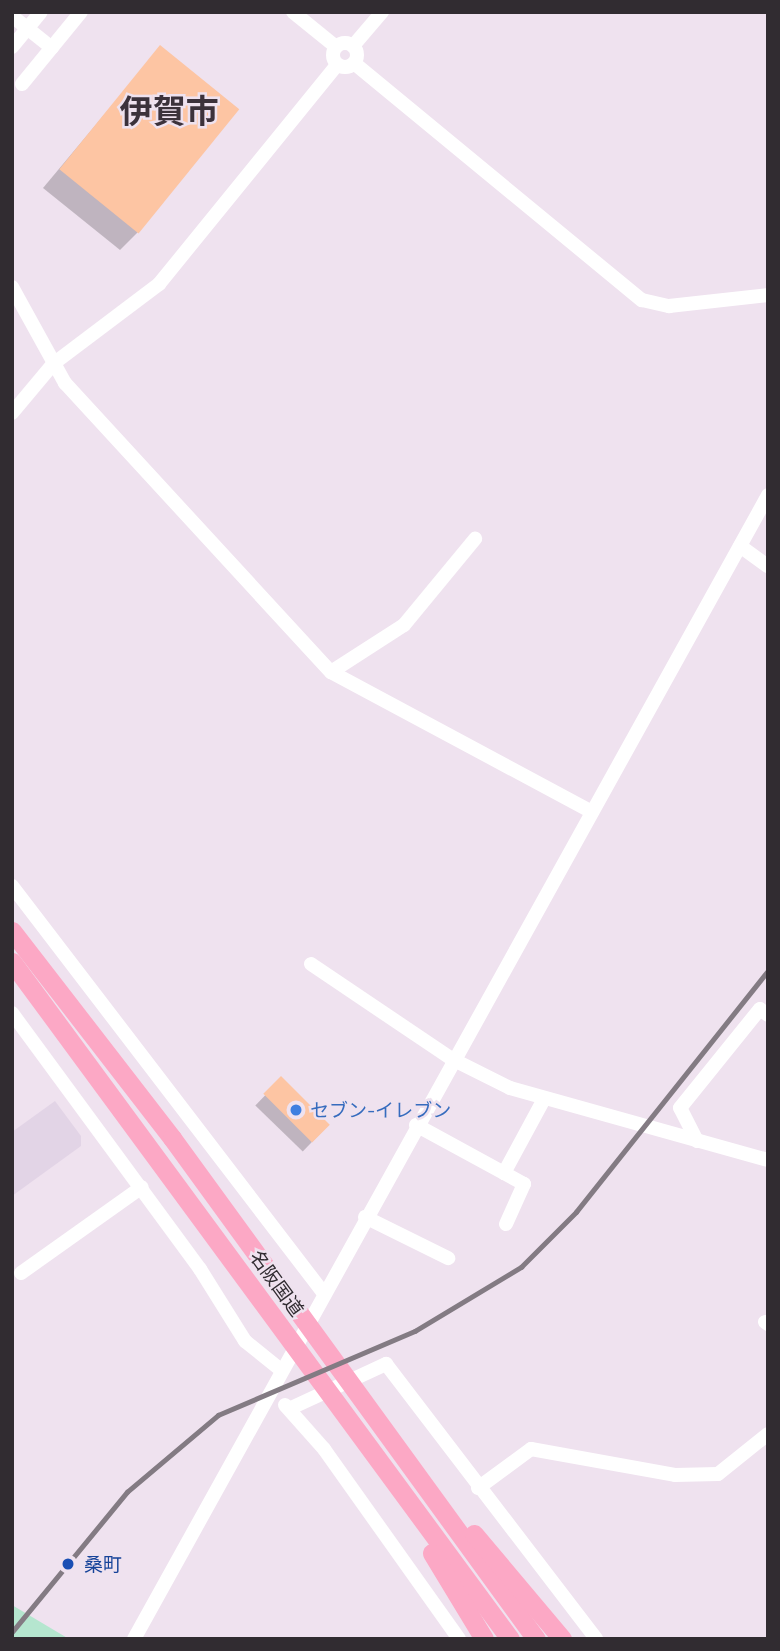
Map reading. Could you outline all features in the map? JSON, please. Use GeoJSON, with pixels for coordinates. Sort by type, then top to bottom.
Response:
{"type":"FeatureCollection","features":[{"type":"Feature","properties":{"kind":"highway","name":"名阪国道"},"geometry":{"type":"LineString","coordinates":[[12,931],[287,1298],[536,1639]]}},
{"type":"Feature","properties":{"kind":"highway","name":"名阪国道"},"geometry":{"type":"LineString","coordinates":[[12,962],[272,1311],[510,1639]]}},
{"type":"Feature","properties":{"kind":"highway"},"geometry":{"type":"LineString","coordinates":[[363,1402],[562,1639]]}},
{"type":"Feature","properties":{"kind":"highway"},"geometry":{"type":"LineString","coordinates":[[346,1414],[484,1639]]}},
{"type":"Feature","properties":{"kind":"street"},"geometry":{"type":"LineString","coordinates":[[12,47],[41,12]]}},
{"type":"Feature","properties":{"kind":"street"},"geometry":{"type":"LineString","coordinates":[[22,84],[81,12]]}},
{"type":"Feature","properties":{"kind":"street"},"geometry":{"type":"LineString","coordinates":[[293,12],[336,47],[353,46]]}},
{"type":"Feature","properties":{"kind":"street"},"geometry":{"type":"LineString","coordinates":[[354,63],[353,46],[382,12]]}},
{"type":"Feature","properties":{"kind":"street"},"geometry":{"type":"LineString","coordinates":[[12,16],[52,48]]}},
{"type":"Feature","properties":{"kind":"street"},"geometry":{"type":"LineString","coordinates":[[12,413],[53,363],[159,284],[337,65],[336,47]]}},
{"type":"Feature","properties":{"kind":"street"},"geometry":{"type":"LineString","coordinates":[[337,65],[354,63],[642,300],[669,306],[768,295]]}},
{"type":"Feature","properties":{"kind":"street"},"geometry":{"type":"LineString","coordinates":[[12,286],[53,363],[331,672],[592,812]]}},
{"type":"Feature","properties":{"kind":"street"},"geometry":{"type":"LineString","coordinates":[[134,1639],[272,1401],[281,1370],[322,1292],[768,495]]}},
{"type":"Feature","properties":{"kind":"street"},"geometry":{"type":"LineString","coordinates":[[331,672],[404,625],[475,539]]}},
{"type":"Feature","properties":{"kind":"street"},"geometry":{"type":"LineString","coordinates":[[740,546],[768,566]]}},
{"type":"Feature","properties":{"kind":"street"},"geometry":{"type":"LineString","coordinates":[[12,886],[322,1292]]}},
{"type":"Feature","properties":{"kind":"street"},"geometry":{"type":"LineString","coordinates":[[311,964],[452,1059],[544,1099],[768,1160]]}},
{"type":"Feature","properties":{"kind":"street"},"geometry":{"type":"LineString","coordinates":[[698,1141],[680,1108],[760,1009],[768,1015]]}},
{"type":"Feature","properties":{"kind":"street"},"geometry":{"type":"LineString","coordinates":[[12,1013],[142,1187],[245,1341],[281,1370]]}},
{"type":"Feature","properties":{"kind":"street"},"geometry":{"type":"LineString","coordinates":[[504,1173],[544,1099]]}},
{"type":"Feature","properties":{"kind":"street"},"geometry":{"type":"LineString","coordinates":[[416,1125],[524,1184],[506,1224]]}},
{"type":"Feature","properties":{"kind":"street"},"geometry":{"type":"LineString","coordinates":[[21,1273],[142,1187]]}},
{"type":"Feature","properties":{"kind":"street"},"geometry":{"type":"LineString","coordinates":[[365,1217],[449,1258]]}},
{"type":"Feature","properties":{"kind":"street"},"geometry":{"type":"LineString","coordinates":[[291,1408],[386,1364],[478,1488],[596,1639]]}},
{"type":"Feature","properties":{"kind":"street"},"geometry":{"type":"LineString","coordinates":[[272,1401],[291,1408],[370,1513],[459,1639]]}},
{"type":"Feature","properties":{"kind":"street"},"geometry":{"type":"LineString","coordinates":[[478,1488],[531,1449],[675,1475],[718,1474],[768,1434]]}},
{"type":"Feature","properties":{"kind":"shaded area"},"geometry":{"type":"Polygon","coordinates":[[[55,1101],[81,1136],[81,1146],[12,1196],[12,1132],[55,1101]]]}},
{"type":"Feature","properties":{"kind":"green space"},"geometry":{"type":"Polygon","coordinates":[[[12,1605],[69,1639],[12,1639],[12,1605]]]}},
{"type":"Feature","properties":{"kind":"building"},"geometry":{"type":"Polygon","coordinates":[[[160,45],[239,109],[139,234],[59,169],[160,45]]]}},
{"type":"Feature","properties":{"kind":"building","name":"セブン-イレブン"},"geometry":{"type":"Polygon","coordinates":[[[281,1076],[330,1125],[312,1142],[263,1094],[281,1076]]]}},
{"type":"Feature","properties":{"kind":"railway"},"geometry":{"type":"LineString","coordinates":[[12,1632],[127,1492],[218,1415],[415,1331],[521,1267],[576,1212],[768,971]]}},
{"type":"Feature","properties":{"kind":"place","name":"セブン-イレブン"},"geometry":{"type":"Point","coordinates":[296,1110]}},
{"type":"Feature","properties":{"kind":"place","name":"桑町"},"geometry":{"type":"Point","coordinates":[68,1564]}},
{"type":"Feature","properties":{"kind":"district","name":"伊賀市"},"geometry":{"type":"Point","coordinates":[169,112]}}]}
